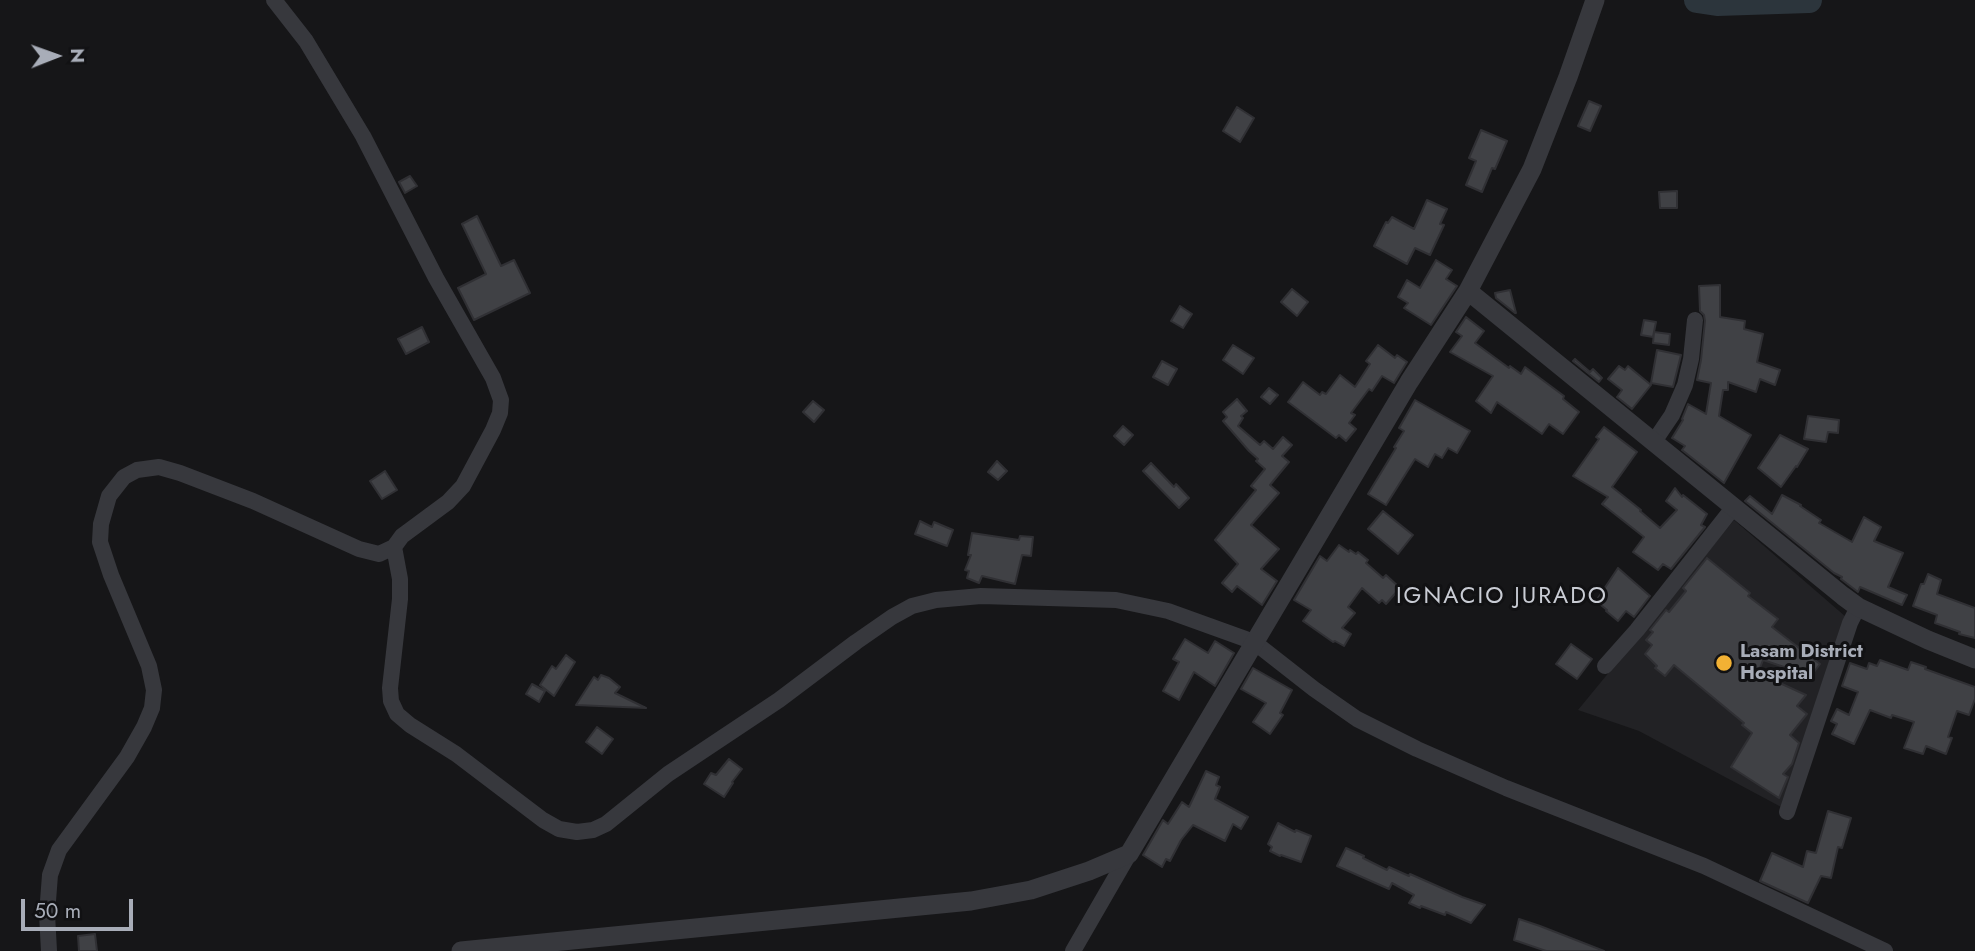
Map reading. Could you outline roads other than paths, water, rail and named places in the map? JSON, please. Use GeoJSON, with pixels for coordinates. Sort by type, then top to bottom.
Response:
{"type":"FeatureCollection","features":[{"type":"Feature","properties":{"kind":"street"},"geometry":{"type":"LineString","coordinates":[[49,951],[47,914],[50,876],[59,850],[127,757],[145,727],[152,708],[154,690],[149,666],[100,542],[101,524],[109,496],[124,477],[137,470],[159,467],[180,473],[253,501],[359,549],[379,554],[394,547],[402,536],[448,502],[463,486],[500,412],[501,400],[493,378],[436,278],[363,136],[306,41],[274,0]]}},
{"type":"Feature","properties":{"kind":"street"},"geometry":{"type":"LineString","coordinates":[[1073,951],[1409,382],[1468,291],[1532,169],[1595,0]]}},
{"type":"Feature","properties":{"kind":"street"},"geometry":{"type":"LineString","coordinates":[[1468,291],[1858,607],[1975,659]]}},
{"type":"Feature","properties":{"kind":"street"},"geometry":{"type":"LineString","coordinates":[[1653,443],[1672,415],[1685,385],[1695,320]]}},
{"type":"Feature","properties":{"kind":"street"},"geometry":{"type":"LineString","coordinates":[[1605,666],[1637,630],[1733,508]]}},
{"type":"Feature","properties":{"kind":"street"},"geometry":{"type":"LineString","coordinates":[[394,547],[400,589],[390,688],[391,701],[397,713],[559,829],[577,832],[593,830],[606,824],[668,774],[779,700],[883,623],[912,606],[936,600],[981,596],[1116,600],[1168,611],[1254,642],[1357,719],[1417,749],[1506,789],[1704,866],[1885,951]]}},
{"type":"Feature","properties":{"kind":"street"},"geometry":{"type":"LineString","coordinates":[[1787,812],[1850,623],[1858,607]]}},
{"type":"Feature","properties":{"kind":"street"},"geometry":{"type":"LineString","coordinates":[[461,951],[971,901],[1031,890],[1089,871],[1129,853]]}},
{"type":"Feature","properties":{"kind":"waterway"},"geometry":{"type":"LineString","coordinates":[[1697,0],[1717,3],[1809,0]]}},
{"type":"Feature","properties":{"kind":"place","name":"Lasam District Hospital"},"geometry":{"type":"Point","coordinates":[1724,663]}},
{"type":"Feature","properties":{"kind":"district","name":"IGNACIO JURADO"},"geometry":{"type":"Point","coordinates":[1502,597]}}]}
